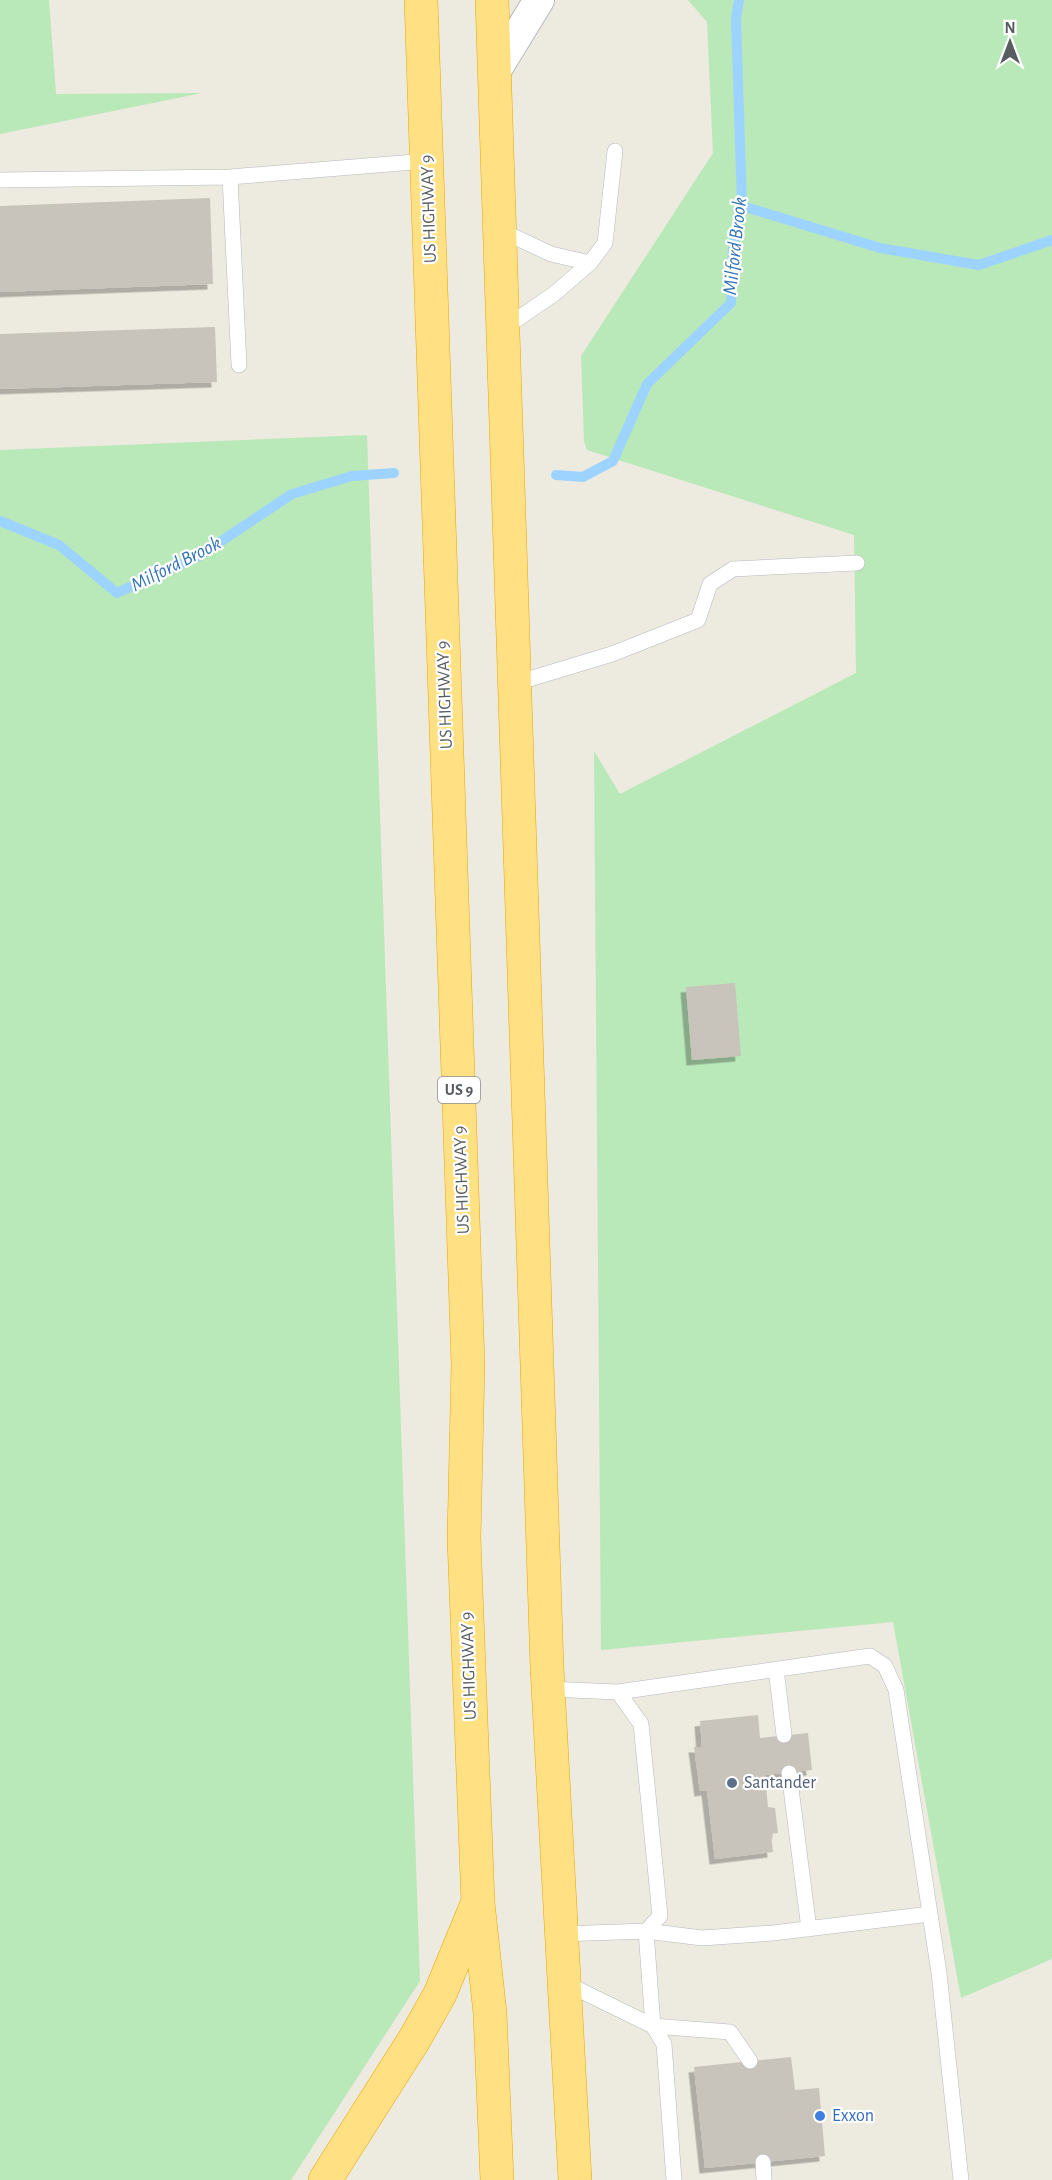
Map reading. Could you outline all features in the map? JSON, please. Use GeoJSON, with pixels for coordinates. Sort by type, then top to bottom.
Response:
{"type":"FeatureCollection","features":[{"type":"Feature","properties":{"kind":"highway","name":"US HIGHWAY 9"},"geometry":{"type":"LineString","coordinates":[[422,0],[468,1364],[464,1538],[478,1903],[490,2013],[497,2180]]}},
{"type":"Feature","properties":{"kind":"highway"},"geometry":{"type":"LineString","coordinates":[[492,0],[548,1689],[575,2180]]}},
{"type":"Feature","properties":{"kind":"highway"},"geometry":{"type":"LineString","coordinates":[[325,2180],[420,2031],[440,1994],[478,1903]]}},
{"type":"Feature","properties":{"kind":"street"},"geometry":{"type":"LineString","coordinates":[[495,72],[539,0]]}},
{"type":"Feature","properties":{"kind":"lane"},"geometry":{"type":"LineString","coordinates":[[504,328],[554,294],[590,263],[605,243],[615,151]]}},
{"type":"Feature","properties":{"kind":"lane"},"geometry":{"type":"LineString","coordinates":[[0,180],[230,177],[427,161]]}},
{"type":"Feature","properties":{"kind":"lane"},"geometry":{"type":"LineString","coordinates":[[230,177],[239,365]]}},
{"type":"Feature","properties":{"kind":"lane"},"geometry":{"type":"LineString","coordinates":[[500,230],[551,254],[590,263]]}},
{"type":"Feature","properties":{"kind":"lane"},"geometry":{"type":"LineString","coordinates":[[516,683],[612,654],[698,620],[710,584],[733,569],[856,563]]}},
{"type":"Feature","properties":{"kind":"lane"},"geometry":{"type":"LineString","coordinates":[[548,1689],[618,1692],[870,1656],[885,1666],[896,1690],[939,1974],[961,2180]]}},
{"type":"Feature","properties":{"kind":"lane"},"geometry":{"type":"LineString","coordinates":[[776,1669],[784,1736]]}},
{"type":"Feature","properties":{"kind":"lane"},"geometry":{"type":"LineString","coordinates":[[618,1692],[641,1724],[660,1916],[646,1931],[653,2026],[664,2044],[675,2180]]}},
{"type":"Feature","properties":{"kind":"lane"},"geometry":{"type":"LineString","coordinates":[[789,1773],[809,1929]]}},
{"type":"Feature","properties":{"kind":"lane"},"geometry":{"type":"LineString","coordinates":[[561,1934],[646,1931],[702,1938],[809,1929],[930,1914]]}},
{"type":"Feature","properties":{"kind":"lane"},"geometry":{"type":"LineString","coordinates":[[563,1982],[653,2026],[730,2032],[750,2061]]}},
{"type":"Feature","properties":{"kind":"lane"},"geometry":{"type":"LineString","coordinates":[[763,2162],[764,2180]]}},
{"type":"Feature","properties":{"kind":"green space"},"geometry":{"type":"Polygon","coordinates":[[[0,0],[49,0],[56,94],[202,93],[0,134],[0,0]]]}},
{"type":"Feature","properties":{"kind":"green space"},"geometry":{"type":"Polygon","coordinates":[[[688,0],[1052,0],[1052,1959],[961,1998],[893,1622],[601,1650],[594,751],[620,794],[856,673],[854,535],[587,450],[584,441],[581,356],[713,153],[707,22],[688,0]]]}},
{"type":"Feature","properties":{"kind":"green space"},"geometry":{"type":"Polygon","coordinates":[[[367,435],[420,1981],[291,2180],[0,2180],[0,450],[367,435]]]}},
{"type":"Feature","properties":{"kind":"building"},"geometry":{"type":"Polygon","coordinates":[[[210,198],[213,284],[0,292],[0,206],[210,198]]]}},
{"type":"Feature","properties":{"kind":"building"},"geometry":{"type":"Polygon","coordinates":[[[215,327],[217,382],[0,389],[0,334],[215,327]]]}},
{"type":"Feature","properties":{"kind":"building"},"geometry":{"type":"Polygon","coordinates":[[[735,983],[741,1056],[692,1060],[686,987],[735,983]]]}},
{"type":"Feature","properties":{"kind":"building","name":"Santander"},"geometry":{"type":"Polygon","coordinates":[[[758,1715],[760,1738],[808,1733],[812,1770],[765,1775],[768,1807],[775,1808],[778,1833],[771,1834],[773,1852],[715,1859],[707,1790],[700,1791],[694,1747],[702,1747],[700,1721],[758,1715]]]}},
{"type":"Feature","properties":{"kind":"building"},"geometry":{"type":"Polygon","coordinates":[[[791,2057],[795,2090],[819,2088],[825,2156],[705,2168],[694,2067],[791,2057]]]}},
{"type":"Feature","properties":{"kind":"waterway","name":"Milford Brook"},"geometry":{"type":"LineString","coordinates":[[556,475],[583,477],[613,461],[647,384],[731,303],[733,248],[742,206],[736,18],[739,0]]}},
{"type":"Feature","properties":{"kind":"waterway"},"geometry":{"type":"LineString","coordinates":[[742,206],[880,248],[979,265],[1052,240]]}},
{"type":"Feature","properties":{"kind":"waterway","name":"Milford Brook"},"geometry":{"type":"LineString","coordinates":[[0,521],[59,545],[117,593],[199,556],[292,494],[352,476],[394,473]]}},
{"type":"Feature","properties":{"kind":"place","name":"Santander"},"geometry":{"type":"Point","coordinates":[732,1783]}},
{"type":"Feature","properties":{"kind":"place","name":"Exxon"},"geometry":{"type":"Point","coordinates":[820,2116]}}]}
